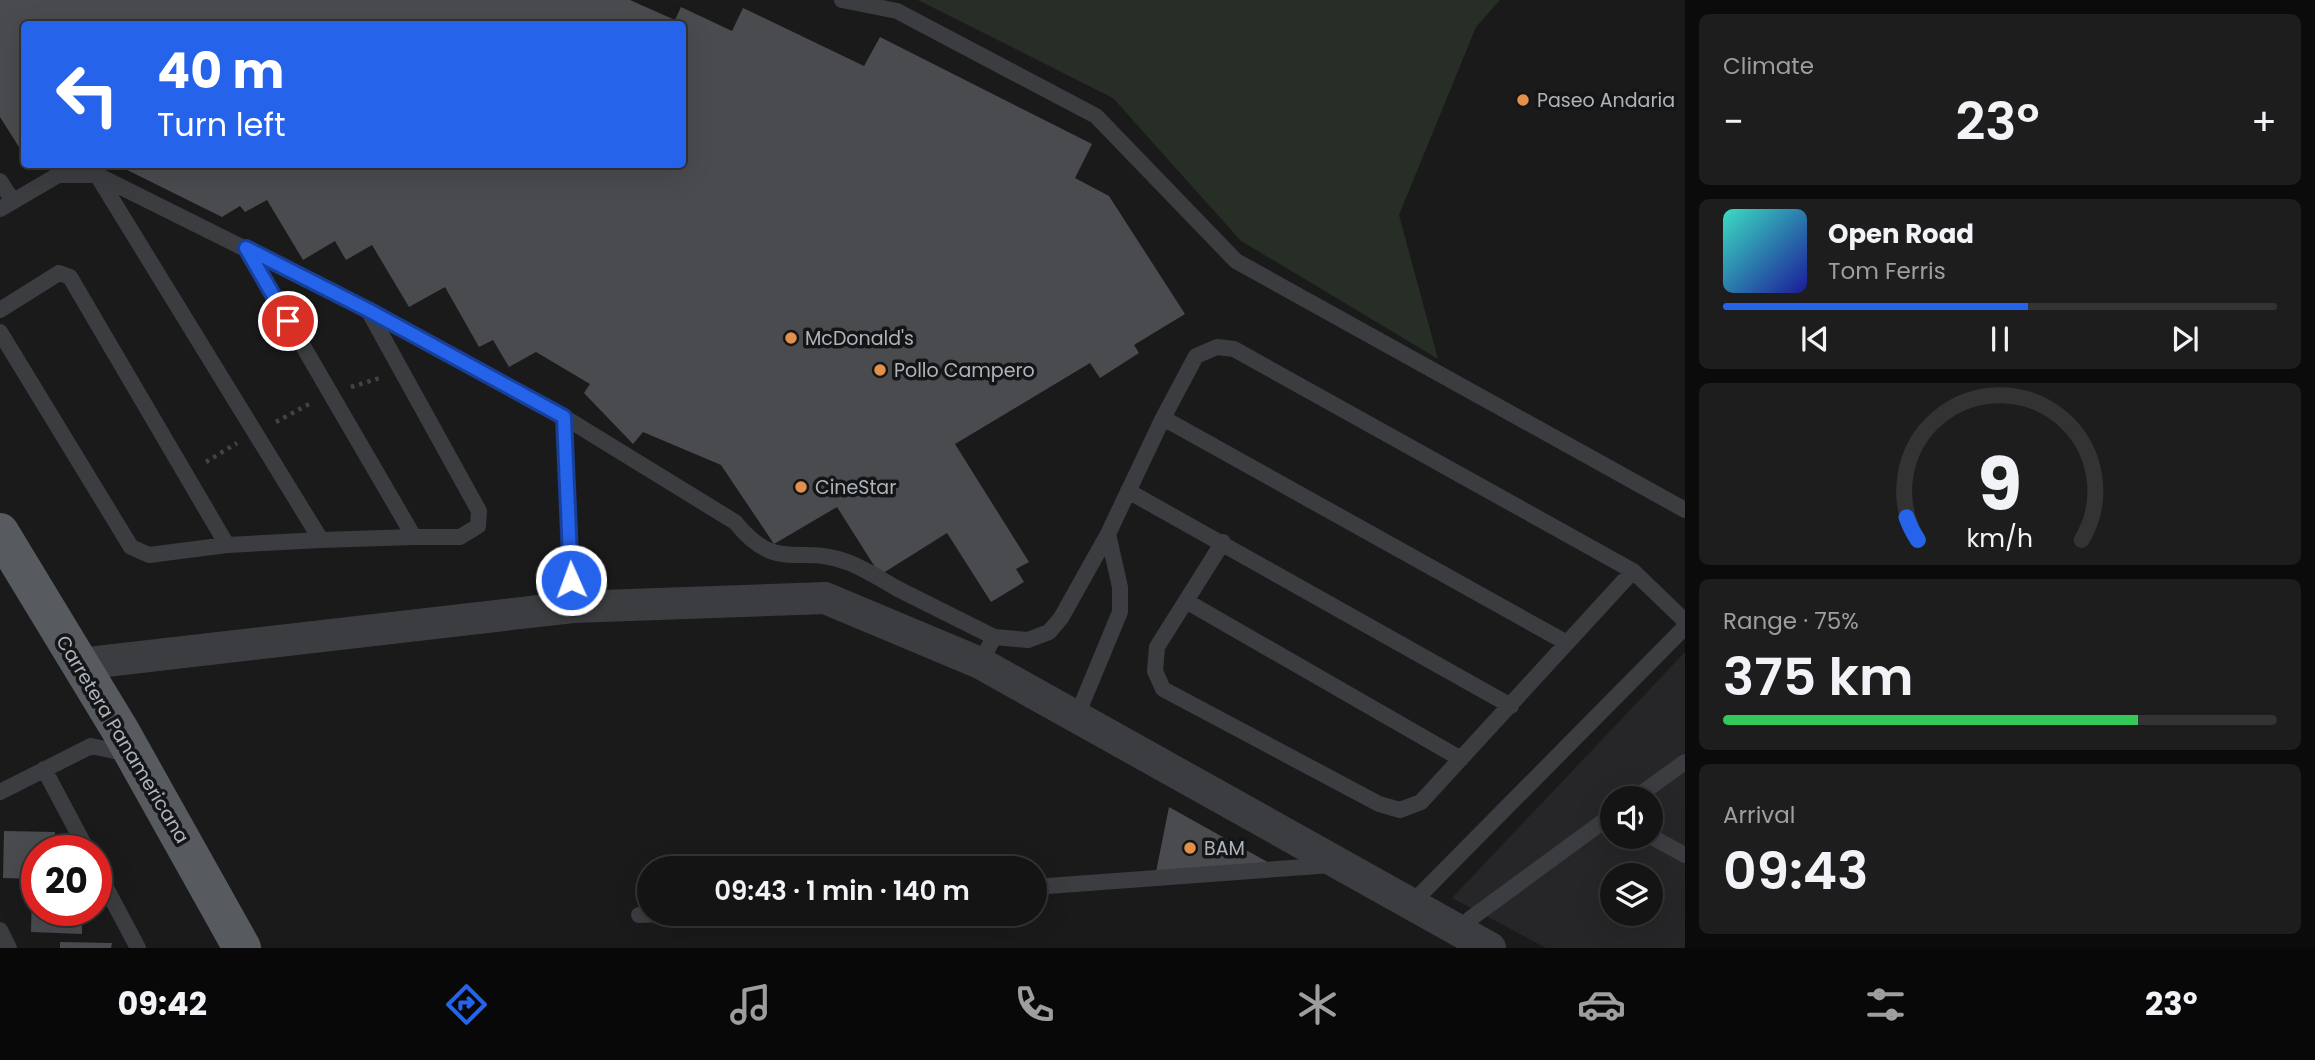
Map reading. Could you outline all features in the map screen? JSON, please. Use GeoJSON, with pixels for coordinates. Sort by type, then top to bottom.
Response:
{"type":"FeatureCollection","features":[{"type":"Feature","properties":{"kind":"main road","name":"Carretera Panamericana"},"geometry":{"type":"LineString","coordinates":[[0,532],[80,664],[242,948]]}},
{"type":"Feature","properties":{"kind":"street"},"geometry":{"type":"LineString","coordinates":[[80,664],[573,607],[825,598],[987,650],[1076,718],[1490,948]]}},
{"type":"Feature","properties":{"kind":"lane"},"geometry":{"type":"LineString","coordinates":[[842,0],[897,11],[1096,116],[1236,261],[1685,510]]}},
{"type":"Feature","properties":{"kind":"lane"},"geometry":{"type":"LineString","coordinates":[[0,181],[6,205],[58,175],[97,176],[368,310],[564,417],[735,522],[746,536],[772,554],[791,557],[817,553],[851,563],[987,650],[1049,632],[1061,618],[1108,534],[1163,418],[1196,356],[1217,347],[1234,349],[1633,571],[1685,621]]}},
{"type":"Feature","properties":{"kind":"lane"},"geometry":{"type":"LineString","coordinates":[[97,176],[321,540]]}},
{"type":"Feature","properties":{"kind":"lane"},"geometry":{"type":"LineString","coordinates":[[246,248],[414,537]]}},
{"type":"Feature","properties":{"kind":"lane"},"geometry":{"type":"LineString","coordinates":[[0,310],[59,273],[70,277],[227,545]]}},
{"type":"Feature","properties":{"kind":"lane"},"geometry":{"type":"LineString","coordinates":[[0,332],[131,547],[149,555],[227,545],[460,537],[478,526],[479,511],[368,310]]}},
{"type":"Feature","properties":{"kind":"lane"},"geometry":{"type":"LineString","coordinates":[[564,417],[573,607]]}},
{"type":"Feature","properties":{"kind":"lane"},"geometry":{"type":"LineString","coordinates":[[1163,418],[1567,643]]}},
{"type":"Feature","properties":{"kind":"lane"},"geometry":{"type":"LineString","coordinates":[[1128,491],[1511,706]]}},
{"type":"Feature","properties":{"kind":"lane"},"geometry":{"type":"LineString","coordinates":[[1076,718],[1120,612],[1116,560],[1108,534]]}},
{"type":"Feature","properties":{"kind":"lane"},"geometry":{"type":"LineString","coordinates":[[1223,542],[1157,647],[1155,671],[1163,688],[1379,804],[1400,810],[1421,802],[1633,571]]}},
{"type":"Feature","properties":{"kind":"lane"},"geometry":{"type":"LineString","coordinates":[[1186,601],[1461,759]]}},
{"type":"Feature","properties":{"kind":"lane"},"geometry":{"type":"LineString","coordinates":[[1411,904],[1685,627]]}},
{"type":"Feature","properties":{"kind":"lane"},"geometry":{"type":"LineString","coordinates":[[0,792],[91,746],[127,752],[192,866],[201,872]]}},
{"type":"Feature","properties":{"kind":"lane"},"geometry":{"type":"LineString","coordinates":[[1652,786],[1685,762]]}},
{"type":"Feature","properties":{"kind":"lane"},"geometry":{"type":"LineString","coordinates":[[44,769],[79,835]]}},
{"type":"Feature","properties":{"kind":"lane"},"geometry":{"type":"LineString","coordinates":[[1459,931],[1470,919],[1600,824]]}},
{"type":"Feature","properties":{"kind":"lane"},"geometry":{"type":"LineString","coordinates":[[1663,843],[1685,855]]}},
{"type":"Feature","properties":{"kind":"lane"},"geometry":{"type":"LineString","coordinates":[[1047,886],[1340,865]]}},
{"type":"Feature","properties":{"kind":"lane"},"geometry":{"type":"LineString","coordinates":[[112,899],[138,948]]}},
{"type":"Feature","properties":{"kind":"lane"},"geometry":{"type":"LineString","coordinates":[[0,930],[9,948]]}},
{"type":"Feature","properties":{"kind":"shaded area"},"geometry":{"type":"Polygon","coordinates":[[[918,0],[1500,0],[1476,27],[1399,215],[1438,359],[1241,241],[1113,98],[918,0]]]}},
{"type":"Feature","properties":{"kind":"shaded area"},"geometry":{"type":"Polygon","coordinates":[[[1685,652],[1685,948],[1546,948],[1452,898],[1685,652]]]}},
{"type":"Feature","properties":{"kind":"building"},"geometry":{"type":"Polygon","coordinates":[[[0,0],[630,0],[675,20],[681,7],[732,31],[743,8],[864,66],[880,37],[1092,144],[1075,178],[1109,196],[1185,314],[1134,345],[1139,353],[1100,378],[1090,363],[955,444],[1029,562],[1016,569],[1024,582],[991,602],[947,533],[880,575],[837,507],[774,544],[721,465],[643,432],[633,444],[584,393],[590,384],[536,352],[509,367],[493,340],[479,347],[445,287],[409,307],[372,245],[346,260],[335,241],[303,260],[267,200],[245,212],[240,206],[222,217],[123,168],[686,168],[686,21],[21,21],[21,150],[0,117],[0,0]]]}},
{"type":"Feature","properties":{"kind":"building"},"geometry":{"type":"Polygon","coordinates":[[[1169,807],[1273,865],[1156,872],[1169,807]]]}},
{"type":"Feature","properties":{"kind":"building"},"geometry":{"type":"Polygon","coordinates":[[[4,831],[55,832],[55,835],[21,835],[21,879],[3,878],[4,831]]]}},
{"type":"Feature","properties":{"kind":"building"},"geometry":{"type":"Polygon","coordinates":[[[31,926],[82,926],[82,934],[31,932],[31,926]]]}},
{"type":"Feature","properties":{"kind":"building"},"geometry":{"type":"Polygon","coordinates":[[[60,942],[112,943],[111,948],[60,948],[60,942]]]}},
{"type":"Feature","properties":{"kind":"place","name":"Paseo Andaria"},"geometry":{"type":"Point","coordinates":[1523,100]}},
{"type":"Feature","properties":{"kind":"place","name":"McDonald's"},"geometry":{"type":"Point","coordinates":[791,338]}},
{"type":"Feature","properties":{"kind":"place","name":"Pollo Campero"},"geometry":{"type":"Point","coordinates":[880,370]}},
{"type":"Feature","properties":{"kind":"place","name":"CineStar"},"geometry":{"type":"Point","coordinates":[801,487]}},
{"type":"Feature","properties":{"kind":"place","name":"BAM"},"geometry":{"type":"Point","coordinates":[1190,848]}},
{"type":"Feature","properties":{"kind":"route"},"geometry":{"type":"LineString","coordinates":[[288,321],[246,248],[368,310],[564,417],[571,580]]}}]}
